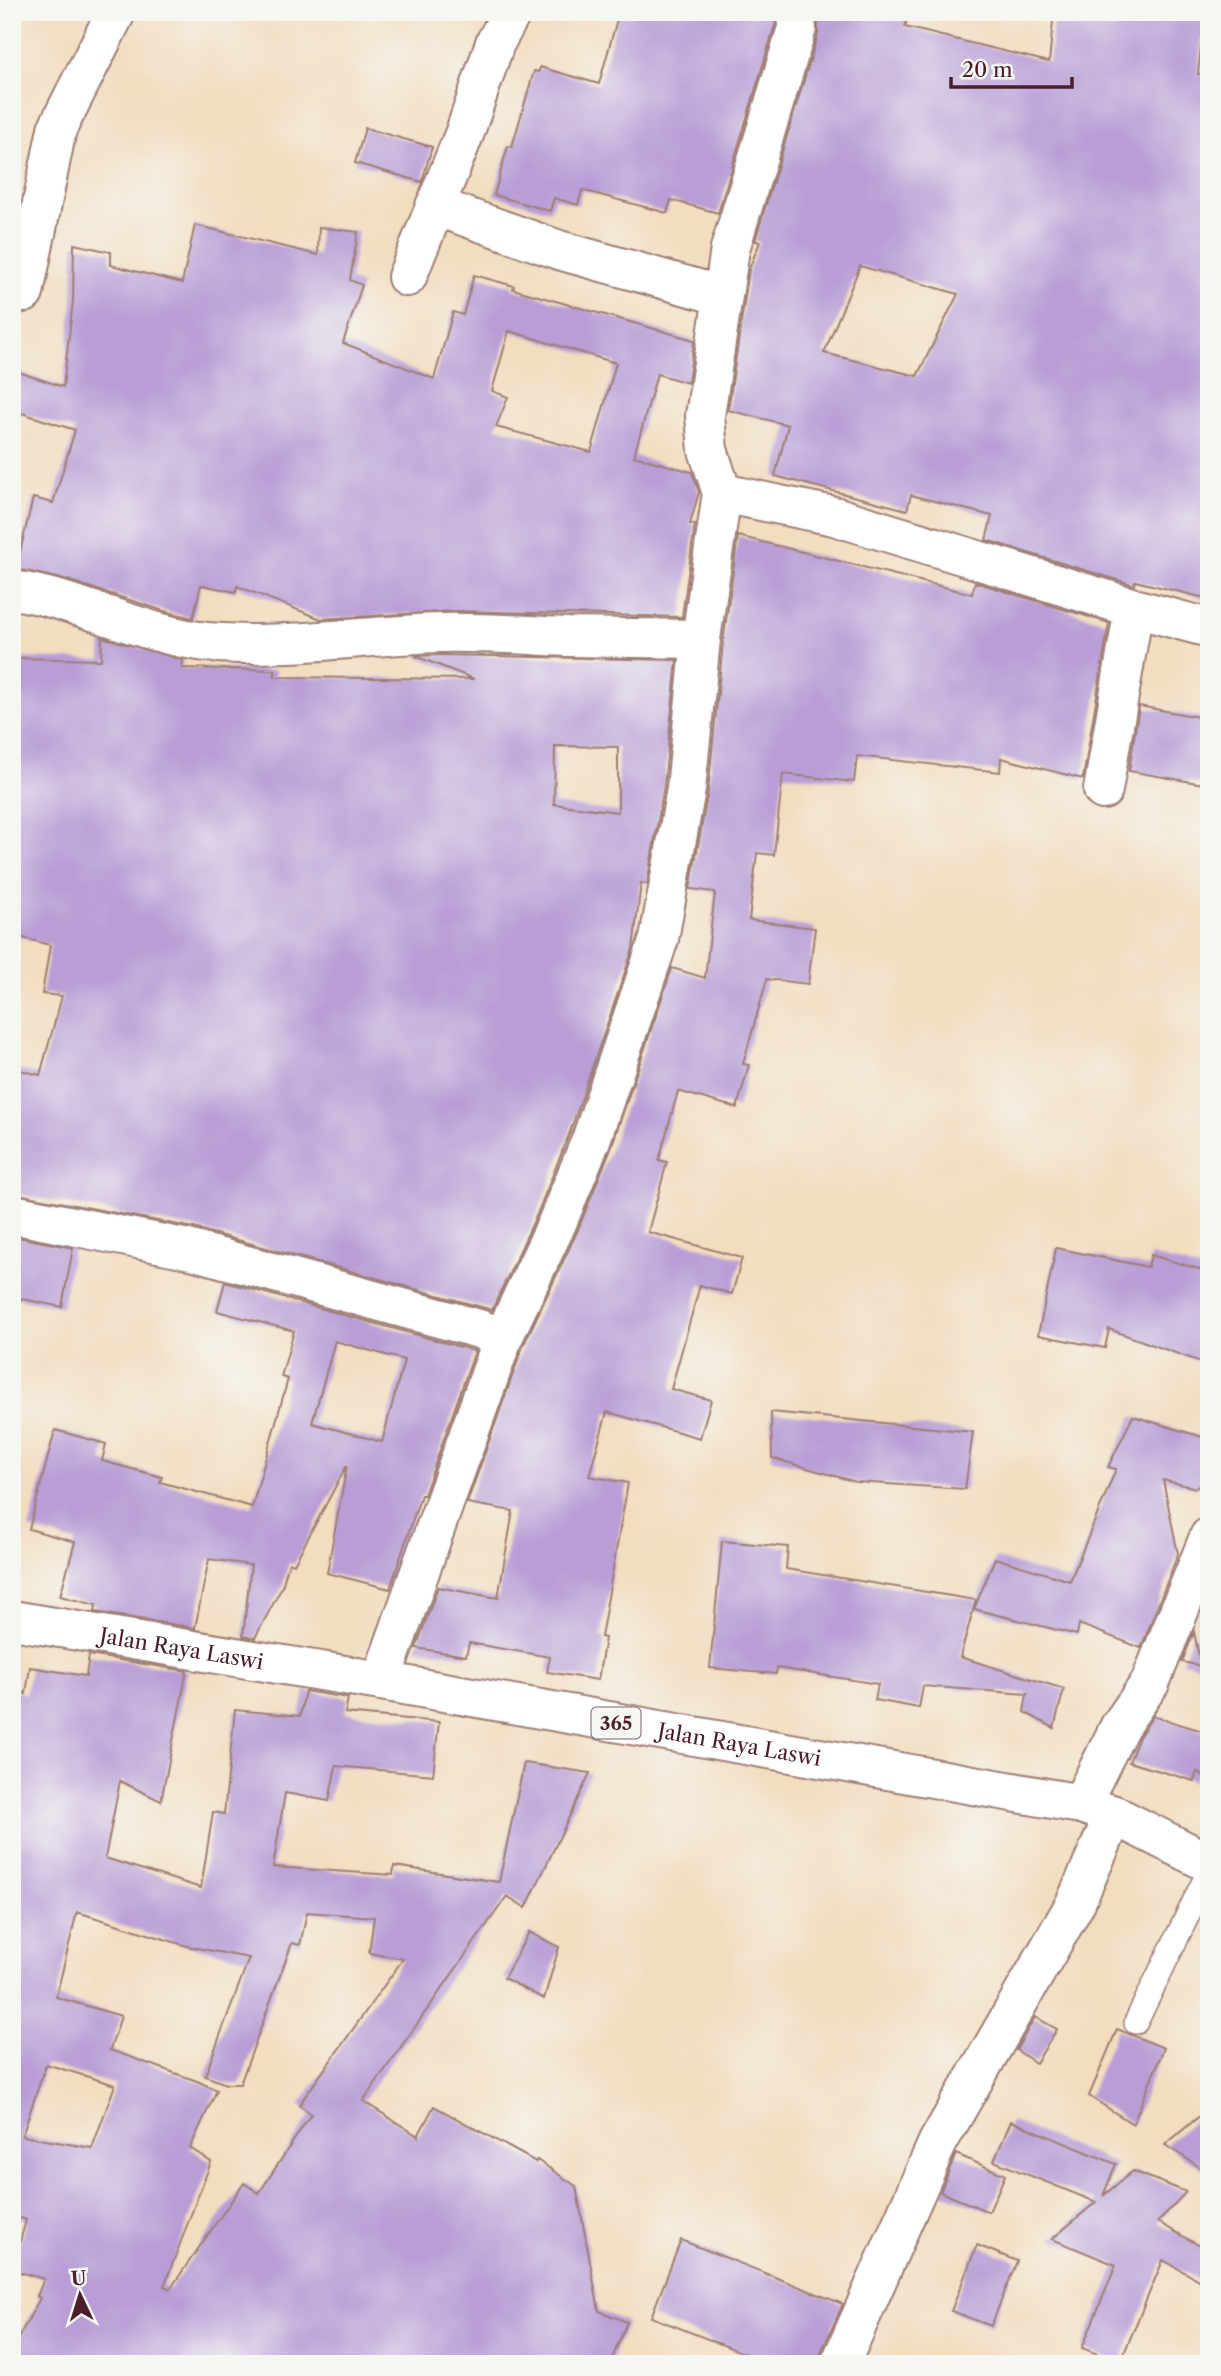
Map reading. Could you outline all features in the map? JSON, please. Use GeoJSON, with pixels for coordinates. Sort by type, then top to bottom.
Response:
{"type":"FeatureCollection","features":[{"type":"Feature","properties":{"kind":"street"},"geometry":{"type":"LineString","coordinates":[[24,293],[57,129],[116,12]]}},
{"type":"Feature","properties":{"kind":"street"},"geometry":{"type":"LineString","coordinates":[[407,276],[465,132],[495,43],[512,12]]}},
{"type":"Feature","properties":{"kind":"street"},"geometry":{"type":"LineString","coordinates":[[381,1681],[503,1338],[557,1223],[590,1140],[659,939],[686,789],[701,639],[722,493],[708,450],[705,416],[730,249],[797,28]]}},
{"type":"Feature","properties":{"kind":"street"},"geometry":{"type":"LineString","coordinates":[[435,206],[559,250],[723,296]]}},
{"type":"Feature","properties":{"kind":"street"},"geometry":{"type":"LineString","coordinates":[[722,493],[834,516],[1134,608],[1209,628]]}},
{"type":"Feature","properties":{"kind":"street"},"geometry":{"type":"LineString","coordinates":[[12,590],[65,601],[161,633],[206,642],[490,632],[567,637],[701,639]]}},
{"type":"Feature","properties":{"kind":"street"},"geometry":{"type":"LineString","coordinates":[[1103,790],[1134,608]]}},
{"type":"Feature","properties":{"kind":"street"},"geometry":{"type":"LineString","coordinates":[[12,1214],[188,1249],[479,1329],[503,1338]]}},
{"type":"Feature","properties":{"kind":"street"},"geometry":{"type":"LineString","coordinates":[[840,2364],[938,2142],[1075,1904],[1119,1726],[1150,1683],[1209,1537]]}},
{"type":"Feature","properties":{"kind":"street","name":"Jalan Raya Laswi"},"geometry":{"type":"LineString","coordinates":[[12,1620],[381,1681],[1098,1810],[1209,1863]]}},
{"type":"Feature","properties":{"kind":"lane"},"geometry":{"type":"LineString","coordinates":[[1136,2022],[1209,1871]]}},
{"type":"Feature","properties":{"kind":"building"},"geometry":{"type":"Polygon","coordinates":[[[619,12],[782,12],[776,22],[718,213],[671,200],[667,213],[582,190],[578,205],[554,198],[550,211],[494,195],[508,146],[512,147],[534,71],[539,72],[540,67],[599,84],[619,12]]]}},
{"type":"Feature","properties":{"kind":"building"},"geometry":{"type":"Polygon","coordinates":[[[812,12],[909,12],[905,27],[1049,62],[1054,12],[1145,12],[1204,18],[1198,74],[1209,74],[1209,599],[1135,581],[1134,585],[986,540],[992,516],[911,495],[907,510],[775,476],[788,425],[728,410],[749,269],[760,242],[755,241],[818,34],[818,22],[812,12]],[[860,266],[824,353],[917,376],[958,294],[860,266]]]}},
{"type":"Feature","properties":{"kind":"building"},"geometry":{"type":"Polygon","coordinates":[[[365,128],[432,147],[422,182],[355,163],[365,128]]]}},
{"type":"Feature","properties":{"kind":"building"},"geometry":{"type":"Polygon","coordinates":[[[195,225],[318,255],[319,227],[358,232],[350,280],[362,285],[343,343],[434,379],[453,312],[463,315],[474,275],[514,286],[513,289],[694,340],[688,383],[657,374],[634,456],[692,472],[699,492],[690,524],[695,525],[682,617],[456,611],[321,619],[237,586],[236,592],[201,585],[193,618],[67,580],[16,569],[33,498],[53,503],[75,430],[12,410],[12,390],[19,372],[63,387],[73,301],[74,244],[111,252],[111,265],[182,283],[195,225]],[[509,331],[492,391],[508,397],[496,427],[591,452],[616,363],[509,331]]]}},
{"type":"Feature","properties":{"kind":"building"},"geometry":{"type":"Polygon","coordinates":[[[738,536],[972,594],[975,582],[1109,623],[1083,779],[1001,758],[1000,772],[857,756],[854,782],[783,774],[774,855],[757,853],[749,920],[815,928],[808,984],[767,979],[743,1064],[749,1065],[737,1108],[678,1091],[659,1160],[667,1162],[648,1232],[742,1258],[732,1294],[700,1285],[671,1389],[711,1400],[700,1438],[607,1412],[589,1476],[628,1483],[601,1637],[605,1638],[598,1680],[547,1672],[550,1657],[469,1643],[466,1656],[416,1648],[438,1587],[498,1598],[513,1511],[467,1503],[523,1346],[577,1232],[611,1148],[672,968],[705,978],[715,892],[690,889],[708,791],[723,642],[738,536]]]}},
{"type":"Feature","properties":{"kind":"building"},"geometry":{"type":"Polygon","coordinates":[[[102,637],[183,660],[182,668],[275,670],[275,677],[474,679],[415,656],[677,660],[664,786],[647,884],[641,883],[633,949],[570,1132],[537,1214],[492,1310],[194,1228],[12,1193],[12,1068],[40,1075],[62,996],[42,994],[50,945],[12,935],[14,658],[101,660],[102,637]],[[555,746],[554,804],[618,812],[618,747],[555,746]]]}},
{"type":"Feature","properties":{"kind":"building"},"geometry":{"type":"Polygon","coordinates":[[[1139,706],[1209,719],[1209,785],[1129,771],[1139,706]]]}},
{"type":"Feature","properties":{"kind":"building"},"geometry":{"type":"Polygon","coordinates":[[[12,1236],[73,1248],[62,1307],[12,1297],[12,1236]]]}},
{"type":"Feature","properties":{"kind":"building"},"geometry":{"type":"Polygon","coordinates":[[[1056,1248],[1148,1267],[1151,1255],[1209,1272],[1209,1365],[1109,1329],[1105,1348],[1038,1335],[1056,1248]]]}},
{"type":"Feature","properties":{"kind":"building"},"geometry":{"type":"Polygon","coordinates":[[[225,1282],[475,1351],[424,1495],[421,1495],[390,1589],[327,1573],[347,1465],[294,1564],[289,1562],[282,1587],[255,1638],[243,1636],[251,1565],[209,1559],[195,1628],[95,1612],[96,1605],[60,1596],[75,1542],[29,1529],[55,1430],[106,1444],[102,1461],[162,1477],[160,1482],[252,1507],[288,1379],[281,1377],[294,1331],[217,1311],[225,1282]],[[335,1341],[312,1423],[382,1442],[404,1360],[335,1341]]]}},
{"type":"Feature","properties":{"kind":"building"},"geometry":{"type":"Polygon","coordinates":[[[771,1412],[973,1432],[965,1489],[856,1482],[772,1458],[771,1412]]]}},
{"type":"Feature","properties":{"kind":"building"},"geometry":{"type":"Polygon","coordinates":[[[1133,1416],[1209,1439],[1209,1476],[1196,1488],[1163,1480],[1178,1554],[1141,1648],[1079,1624],[1077,1635],[974,1609],[995,1558],[1070,1581],[1116,1469],[1108,1467],[1133,1416]]]}},
{"type":"Feature","properties":{"kind":"building"},"geometry":{"type":"Polygon","coordinates":[[[722,1541],[788,1547],[786,1569],[976,1600],[960,1657],[1064,1689],[1054,1728],[1024,1712],[1027,1694],[923,1686],[919,1708],[875,1700],[878,1684],[777,1668],[776,1674],[710,1668],[722,1541]]]}},
{"type":"Feature","properties":{"kind":"building"},"geometry":{"type":"Polygon","coordinates":[[[1194,1632],[1201,1666],[1182,1662],[1194,1632]]]}},
{"type":"Feature","properties":{"kind":"building"},"geometry":{"type":"Polygon","coordinates":[[[89,1655],[187,1671],[161,1801],[120,1781],[105,1858],[201,1888],[213,1812],[224,1814],[235,1710],[300,1716],[305,1691],[348,1698],[345,1713],[439,1722],[433,1775],[336,1766],[329,1801],[285,1793],[273,1867],[393,1875],[394,1866],[499,1882],[524,1763],[590,1773],[526,1908],[507,1896],[363,2101],[418,2136],[434,2106],[536,2162],[537,2160],[576,2186],[599,2311],[627,2322],[610,2364],[12,2364],[12,2349],[40,2298],[37,2296],[44,2279],[12,2270],[26,2220],[12,2215],[12,1690],[26,1694],[30,1667],[86,1676],[89,1655]],[[77,1912],[56,1997],[121,2016],[110,2050],[217,2090],[190,2148],[211,2162],[164,2286],[170,2289],[244,2183],[259,2193],[311,2114],[299,2105],[403,1959],[369,1953],[374,1917],[307,1912],[300,1945],[292,1943],[240,2084],[226,2084],[205,2076],[249,1958],[187,1946],[77,1912]],[[46,2064],[22,2136],[92,2148],[115,2085],[46,2064]]]}},
{"type":"Feature","properties":{"kind":"building"},"geometry":{"type":"Polygon","coordinates":[[[1153,1716],[1209,1733],[1209,1778],[1197,1772],[1194,1781],[1129,1762],[1139,1737],[1153,1716]]]}},
{"type":"Feature","properties":{"kind":"building"},"geometry":{"type":"Polygon","coordinates":[[[529,1932],[559,1947],[544,1999],[504,1978],[529,1932]]]}},
{"type":"Feature","properties":{"kind":"building"},"geometry":{"type":"Polygon","coordinates":[[[1035,2017],[1057,2029],[1036,2063],[1016,2050],[1035,2017]]]}},
{"type":"Feature","properties":{"kind":"building"},"geometry":{"type":"Polygon","coordinates":[[[1117,2029],[1164,2048],[1133,2124],[1089,2096],[1117,2029]]]}},
{"type":"Feature","properties":{"kind":"building"},"geometry":{"type":"Polygon","coordinates":[[[1209,2108],[1209,2173],[1165,2145],[1209,2108]]]}},
{"type":"Feature","properties":{"kind":"building"},"geometry":{"type":"Polygon","coordinates":[[[1011,2121],[1116,2164],[1103,2196],[1133,2171],[1186,2192],[1158,2222],[1209,2251],[1209,2286],[1163,2260],[1120,2363],[1082,2348],[1116,2265],[1052,2239],[1096,2202],[994,2161],[1011,2121]]]}},
{"type":"Feature","properties":{"kind":"building"},"geometry":{"type":"Polygon","coordinates":[[[956,2154],[1005,2175],[989,2212],[940,2192],[956,2154]]]}},
{"type":"Feature","properties":{"kind":"building"},"geometry":{"type":"Polygon","coordinates":[[[681,2240],[843,2304],[820,2355],[819,2364],[772,2364],[651,2317],[681,2240]]]}},
{"type":"Feature","properties":{"kind":"building"},"geometry":{"type":"Polygon","coordinates":[[[977,2245],[1017,2261],[991,2326],[951,2311],[977,2245]]]}}]}
